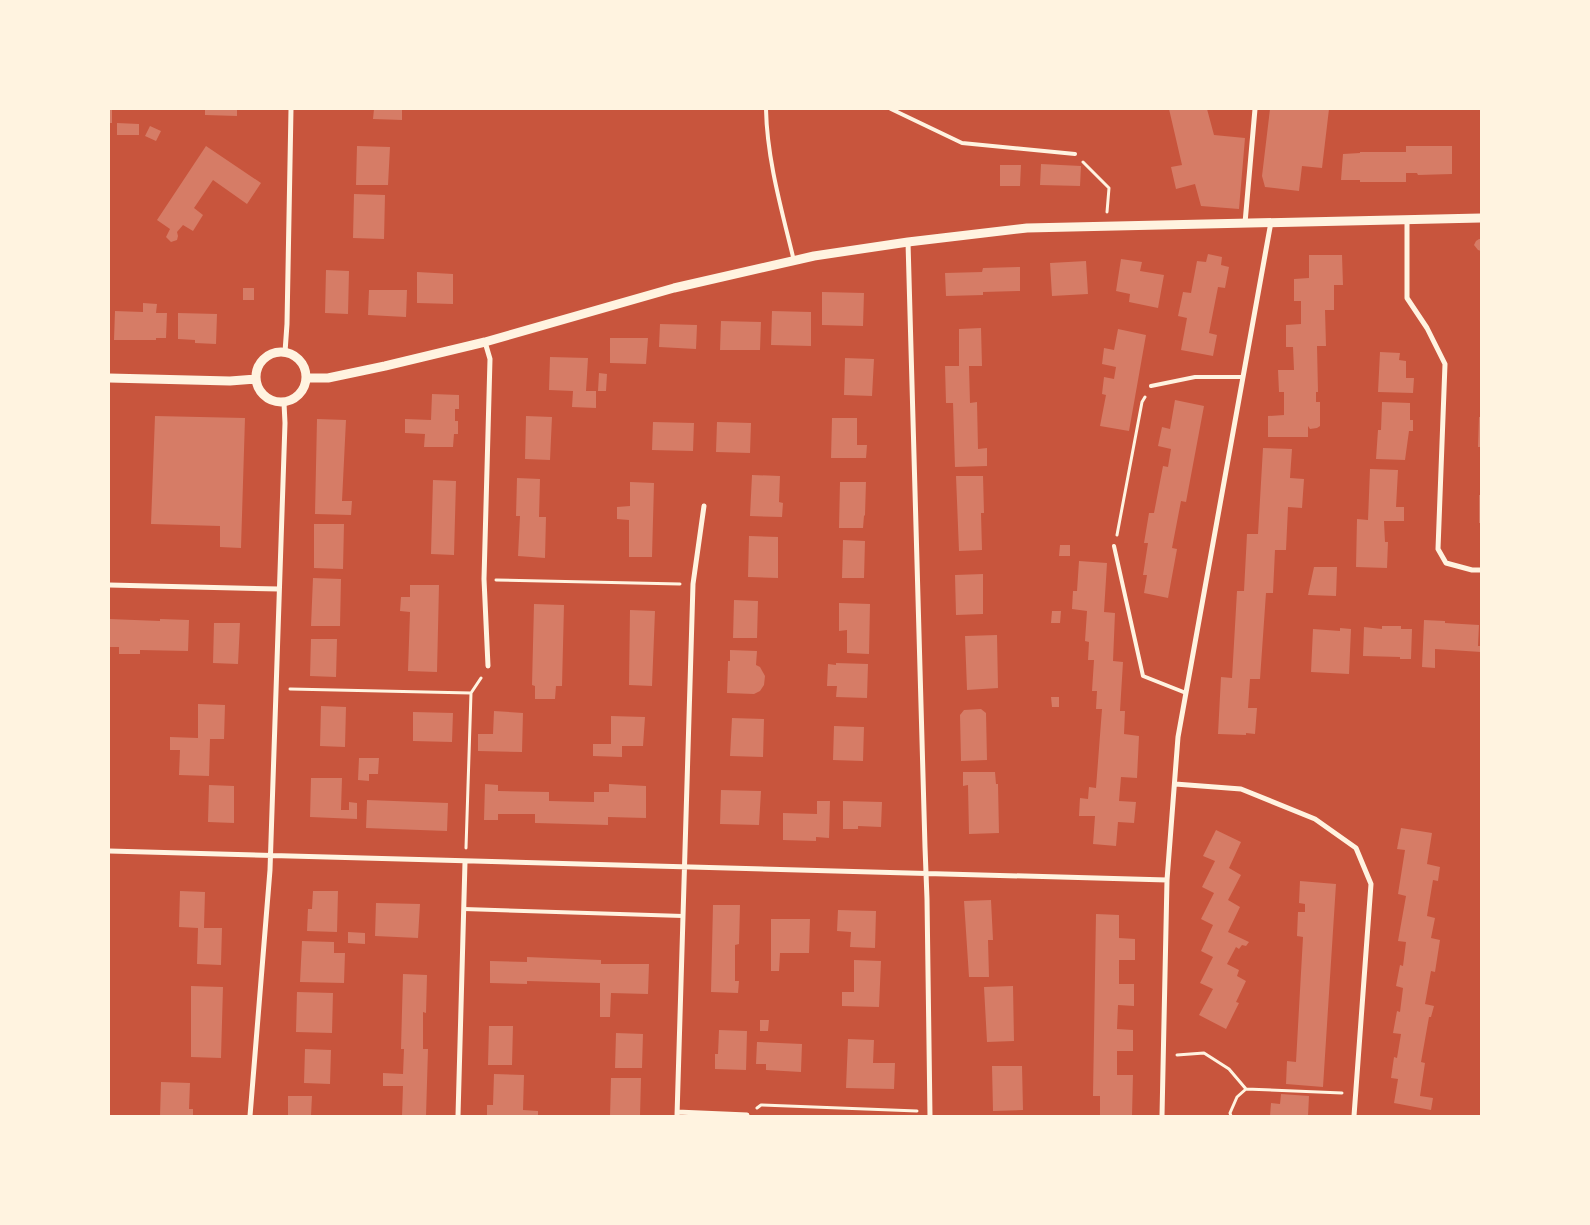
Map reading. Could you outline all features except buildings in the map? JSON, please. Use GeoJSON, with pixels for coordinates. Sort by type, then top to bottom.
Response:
{"type":"FeatureCollection","features":[{"type":"Feature","properties":{"kind":"street"},"geometry":{"type":"LineString","coordinates":[[285,352],[291,109]]}},
{"type":"Feature","properties":{"kind":"street"},"geometry":{"type":"LineString","coordinates":[[1245,223],[1255,109]]}},
{"type":"Feature","properties":{"kind":"street"},"geometry":{"type":"LineString","coordinates":[[307,378],[328,378],[485,342],[674,288],[814,256],[908,242],[1027,228],[1481,218]]}},
{"type":"Feature","properties":{"kind":"street"},"geometry":{"type":"LineString","coordinates":[[1407,220],[1407,298],[1426,328],[1444,364],[1438,549],[1446,563],[1472,570],[1481,570]]}},
{"type":"Feature","properties":{"kind":"street"},"geometry":{"type":"LineString","coordinates":[[1162,1116],[1167,880],[1178,737],[1271,222]]}},
{"type":"Feature","properties":{"kind":"street"},"geometry":{"type":"LineString","coordinates":[[908,242],[926,874],[930,1114]]}},
{"type":"Feature","properties":{"kind":"street"},"geometry":{"type":"LineString","coordinates":[[485,342],[490,359],[484,579],[488,666]]}},
{"type":"Feature","properties":{"kind":"street"},"geometry":{"type":"LineString","coordinates":[[277,352],[292,354],[298,358],[303,364],[307,378],[306,386],[298,397],[284,403],[276,403],[262,394],[256,379],[259,365],[270,354],[277,352]]}},
{"type":"Feature","properties":{"kind":"street"},"geometry":{"type":"LineString","coordinates":[[109,378],[230,382],[256,379]]}},
{"type":"Feature","properties":{"kind":"street"},"geometry":{"type":"LineString","coordinates":[[250,1116],[270,870],[285,423],[284,403]]}},
{"type":"Feature","properties":{"kind":"street"},"geometry":{"type":"LineString","coordinates":[[704,506],[693,584],[677,1114],[747,1116]]}},
{"type":"Feature","properties":{"kind":"street"},"geometry":{"type":"LineString","coordinates":[[109,585],[278,589]]}},
{"type":"Feature","properties":{"kind":"street"},"geometry":{"type":"LineString","coordinates":[[1175,784],[1241,789],[1315,819],[1356,848],[1371,884],[1354,1116]]}},
{"type":"Feature","properties":{"kind":"street"},"geometry":{"type":"LineString","coordinates":[[109,851],[1167,880]]}},
{"type":"Feature","properties":{"kind":"street"},"geometry":{"type":"LineString","coordinates":[[458,1116],[465,862]]}},
{"type":"Feature","properties":{"kind":"lane"},"geometry":{"type":"LineString","coordinates":[[766,109],[771,162],[794,261]]}},
{"type":"Feature","properties":{"kind":"lane"},"geometry":{"type":"LineString","coordinates":[[891,109],[962,143],[1075,154]]}},
{"type":"Feature","properties":{"kind":"lane"},"geometry":{"type":"LineString","coordinates":[[1151,386],[1195,377],[1243,377]]}},
{"type":"Feature","properties":{"kind":"lane"},"geometry":{"type":"LineString","coordinates":[[1114,546],[1143,676],[1186,693]]}},
{"type":"Feature","properties":{"kind":"lane"},"geometry":{"type":"LineString","coordinates":[[464,909],[683,916]]}},
{"type":"Feature","properties":{"kind":"path"},"geometry":{"type":"LineString","coordinates":[[1075,154],[1109,188],[1106,225]]}},
{"type":"Feature","properties":{"kind":"path"},"geometry":{"type":"LineString","coordinates":[[1114,546],[1142,402],[1151,386]]}},
{"type":"Feature","properties":{"kind":"path"},"geometry":{"type":"LineString","coordinates":[[484,579],[693,584]]}},
{"type":"Feature","properties":{"kind":"path"},"geometry":{"type":"LineString","coordinates":[[465,862],[471,693],[488,666]]}},
{"type":"Feature","properties":{"kind":"path"},"geometry":{"type":"LineString","coordinates":[[275,689],[471,693]]}},
{"type":"Feature","properties":{"kind":"path"},"geometry":{"type":"LineString","coordinates":[[1163,1056],[1204,1053],[1229,1068],[1246,1088],[1355,1094]]}},
{"type":"Feature","properties":{"kind":"path"},"geometry":{"type":"LineString","coordinates":[[1231,1116],[1230,1114],[1237,1097],[1246,1088]]}},
{"type":"Feature","properties":{"kind":"path"},"geometry":{"type":"LineString","coordinates":[[747,1116],[761,1105],[930,1114]]}}]}
